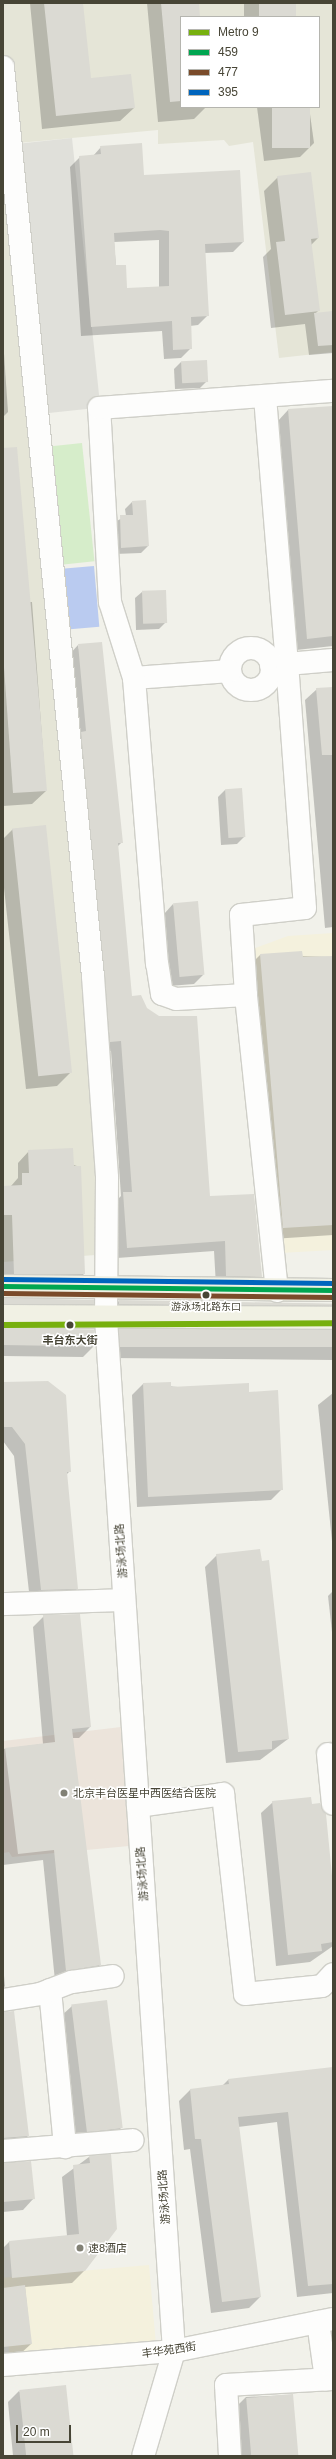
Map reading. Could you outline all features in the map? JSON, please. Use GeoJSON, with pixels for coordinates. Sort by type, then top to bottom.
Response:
{"type":"FeatureCollection","features":[{"type":"Feature","properties":{"kind":"main road"},"geometry":{"type":"LineString","coordinates":[[3,1286],[277,1291],[333,1290]]}},
{"type":"Feature","properties":{"kind":"main road"},"geometry":{"type":"LineString","coordinates":[[3,1316],[106,1320],[333,1318]]}},
{"type":"Feature","properties":{"kind":"street","name":"游泳场北路"},"geometry":{"type":"LineString","coordinates":[[3,67],[93,976],[107,1178],[104,1288],[174,2351],[143,2456]]}},
{"type":"Feature","properties":{"kind":"street"},"geometry":{"type":"LineString","coordinates":[[246,995],[176,999],[162,994],[157,964],[134,678],[110,602],[98,408],[333,392]]}},
{"type":"Feature","properties":{"kind":"street"},"geometry":{"type":"LineString","coordinates":[[265,397],[279,665],[305,908],[241,915],[246,995],[277,1291]]}},
{"type":"Feature","properties":{"kind":"street"},"geometry":{"type":"LineString","coordinates":[[279,665],[267,682],[250,690],[238,686],[230,671],[235,655],[247,648],[262,651],[279,665],[333,660]]}},
{"type":"Feature","properties":{"kind":"street"},"geometry":{"type":"LineString","coordinates":[[134,678],[230,671]]}},
{"type":"Feature","properties":{"kind":"street"},"geometry":{"type":"LineString","coordinates":[[3,1604],[124,1600]]}},
{"type":"Feature","properties":{"kind":"street"},"geometry":{"type":"LineString","coordinates":[[328,1754],[333,1804]]}},
{"type":"Feature","properties":{"kind":"street"},"geometry":{"type":"LineString","coordinates":[[138,1806],[223,1794],[245,1994],[322,1986],[333,1974]]}},
{"type":"Feature","properties":{"kind":"street"},"geometry":{"type":"LineString","coordinates":[[3,2000],[50,1990],[72,1982],[113,1976]]}},
{"type":"Feature","properties":{"kind":"street"},"geometry":{"type":"LineString","coordinates":[[50,1990],[65,2147]]}},
{"type":"Feature","properties":{"kind":"street"},"geometry":{"type":"LineString","coordinates":[[3,2151],[65,2147],[133,2140]]}},
{"type":"Feature","properties":{"kind":"street"},"geometry":{"type":"LineString","coordinates":[[230,2456],[226,2385],[329,2379],[325,2320]]}},
{"type":"Feature","properties":{"kind":"street","name":"丰华苑西街"},"geometry":{"type":"LineString","coordinates":[[3,2365],[174,2351],[325,2320]]}},
{"type":"Feature","properties":{"kind":"shaded area"},"geometry":{"type":"Polygon","coordinates":[[[3,3],[333,3],[333,352],[279,358],[253,142],[229,146],[224,140],[158,144],[158,130],[18,143],[115,1242],[95,1255],[3,1262],[3,3]]]}},
{"type":"Feature","properties":{"kind":"shaded area"},"geometry":{"type":"Polygon","coordinates":[[[72,138],[100,408],[47,413],[18,144],[72,138]]]}},
{"type":"Feature","properties":{"kind":"shaded area"},"geometry":{"type":"Polygon","coordinates":[[[333,933],[333,1250],[281,1253],[250,950],[288,936],[333,933]]]}},
{"type":"Feature","properties":{"kind":"shaded area","name":"北京丰台医星中西医结合医院"},"geometry":{"type":"Polygon","coordinates":[[[121,1727],[129,1846],[12,1857],[9,1852],[3,1853],[3,1741],[121,1727]]]}},
{"type":"Feature","properties":{"kind":"shaded area"},"geometry":{"type":"Polygon","coordinates":[[[149,2265],[156,2343],[9,2356],[3,2278],[149,2265]]]}},
{"type":"Feature","properties":{"kind":"green space"},"geometry":{"type":"Polygon","coordinates":[[[82,443],[94,561],[57,565],[44,447],[82,443]]]}},
{"type":"Feature","properties":{"kind":"water"},"geometry":{"type":"Polygon","coordinates":[[[94,566],[99,627],[61,630],[56,569],[94,566]]]}},
{"type":"Feature","properties":{"kind":"building"},"geometry":{"type":"Polygon","coordinates":[[[44,3],[83,3],[91,78],[131,74],[135,108],[56,116],[44,3]]]}},
{"type":"Feature","properties":{"kind":"building"},"geometry":{"type":"Polygon","coordinates":[[[161,3],[199,3],[200,16],[180,16],[180,101],[170,102],[161,3]]]}},
{"type":"Feature","properties":{"kind":"building"},"geometry":{"type":"Polygon","coordinates":[[[259,3],[296,3],[296,16],[259,16],[259,3]]]}},
{"type":"Feature","properties":{"kind":"building"},"geometry":{"type":"Polygon","coordinates":[[[272,108],[310,108],[310,148],[272,148],[272,108]]]}},
{"type":"Feature","properties":{"kind":"building"},"geometry":{"type":"Polygon","coordinates":[[[142,143],[144,175],[240,170],[244,242],[205,244],[209,316],[191,317],[192,349],[173,350],[172,321],[91,327],[79,156],[101,154],[100,146],[142,143]],[[160,230],[114,233],[116,265],[126,265],[127,288],[169,286],[169,231],[160,230]]]}},
{"type":"Feature","properties":{"kind":"building"},"geometry":{"type":"Polygon","coordinates":[[[311,172],[319,238],[311,239],[320,311],[285,315],[276,242],[285,241],[277,176],[311,172]]]}},
{"type":"Feature","properties":{"kind":"building"},"geometry":{"type":"Polygon","coordinates":[[[333,311],[333,345],[318,346],[314,313],[333,311]]]}},
{"type":"Feature","properties":{"kind":"building"},"geometry":{"type":"Polygon","coordinates":[[[207,360],[208,382],[182,383],[181,361],[207,360]]]}},
{"type":"Feature","properties":{"kind":"building"},"geometry":{"type":"Polygon","coordinates":[[[333,406],[333,636],[307,639],[288,409],[333,406]]]}},
{"type":"Feature","properties":{"kind":"building"},"geometry":{"type":"Polygon","coordinates":[[[17,447],[47,791],[13,793],[3,653],[3,448],[17,447]]]}},
{"type":"Feature","properties":{"kind":"building"},"geometry":{"type":"Polygon","coordinates":[[[146,500],[149,546],[121,548],[120,515],[133,515],[132,501],[146,500]]]}},
{"type":"Feature","properties":{"kind":"building"},"geometry":{"type":"Polygon","coordinates":[[[166,590],[167,623],[143,624],[142,591],[166,590]]]}},
{"type":"Feature","properties":{"kind":"building"},"geometry":{"type":"Polygon","coordinates":[[[102,642],[123,843],[118,843],[132,996],[141,995],[147,1008],[159,1016],[197,1016],[210,1196],[254,1194],[262,1277],[226,1276],[225,1241],[127,1248],[123,1192],[132,1192],[121,1041],[110,1042],[81,732],[86,731],[78,644],[102,642]]]}},
{"type":"Feature","properties":{"kind":"building"},"geometry":{"type":"Polygon","coordinates":[[[333,687],[333,755],[322,755],[316,688],[333,687]]]}},
{"type":"Feature","properties":{"kind":"building"},"geometry":{"type":"Polygon","coordinates":[[[242,788],[245,837],[228,838],[225,789],[242,788]]]}},
{"type":"Feature","properties":{"kind":"building"},"geometry":{"type":"Polygon","coordinates":[[[46,825],[72,1073],[38,1076],[12,829],[46,825]]]}},
{"type":"Feature","properties":{"kind":"building"},"geometry":{"type":"Polygon","coordinates":[[[198,901],[204,975],[180,977],[173,903],[198,901]]]}},
{"type":"Feature","properties":{"kind":"building"},"geometry":{"type":"Polygon","coordinates":[[[302,951],[303,957],[333,956],[333,1225],[283,1228],[260,954],[302,951]]]}},
{"type":"Feature","properties":{"kind":"building"},"geometry":{"type":"Polygon","coordinates":[[[73,1148],[74,1166],[81,1166],[85,1274],[14,1274],[12,1215],[3,1215],[3,1186],[22,1185],[22,1173],[29,1173],[28,1150],[73,1148]]]}},
{"type":"Feature","properties":{"kind":"building"},"geometry":{"type":"Polygon","coordinates":[[[3,1298],[94,1300],[94,1304],[3,1304],[3,1298]]]}},
{"type":"Feature","properties":{"kind":"building"},"geometry":{"type":"Polygon","coordinates":[[[119,1300],[333,1304],[333,1308],[119,1304],[119,1300]]]}},
{"type":"Feature","properties":{"kind":"building"},"geometry":{"type":"Polygon","coordinates":[[[3,1328],[94,1330],[94,1347],[3,1345],[3,1328]]]}},
{"type":"Feature","properties":{"kind":"building"},"geometry":{"type":"Polygon","coordinates":[[[119,1329],[333,1329],[333,1347],[119,1347],[119,1329]]]}},
{"type":"Feature","properties":{"kind":"building"},"geometry":{"type":"Polygon","coordinates":[[[48,1381],[66,1395],[71,1472],[67,1472],[78,1589],[41,1590],[25,1444],[12,1427],[3,1427],[3,1382],[48,1381]]]}},
{"type":"Feature","properties":{"kind":"building"},"geometry":{"type":"Polygon","coordinates":[[[171,1382],[171,1387],[249,1383],[249,1392],[278,1390],[283,1490],[148,1497],[143,1383],[171,1382]]]}},
{"type":"Feature","properties":{"kind":"building"},"geometry":{"type":"Polygon","coordinates":[[[260,1549],[262,1561],[269,1560],[289,1739],[272,1741],[272,1749],[238,1752],[216,1554],[260,1549]]]}},
{"type":"Feature","properties":{"kind":"building"},"geometry":{"type":"Polygon","coordinates":[[[80,1614],[91,1727],[72,1729],[101,1965],[66,1971],[54,1850],[18,1854],[5,1748],[55,1742],[43,1615],[80,1614]]]}},
{"type":"Feature","properties":{"kind":"building"},"geometry":{"type":"Polygon","coordinates":[[[311,1797],[312,1804],[320,1803],[326,1814],[333,1886],[333,1942],[321,1944],[322,1951],[288,1955],[272,1801],[311,1797]]]}},
{"type":"Feature","properties":{"kind":"building"},"geometry":{"type":"Polygon","coordinates":[[[107,2000],[123,2128],[87,2132],[71,2004],[107,2000]]]}},
{"type":"Feature","properties":{"kind":"building"},"geometry":{"type":"Polygon","coordinates":[[[14,2011],[29,2136],[3,2138],[3,2012],[14,2011]]]}},
{"type":"Feature","properties":{"kind":"building"},"geometry":{"type":"Polygon","coordinates":[[[333,2067],[333,2284],[308,2286],[288,2112],[238,2117],[261,2297],[222,2302],[201,2139],[195,2139],[190,2089],[229,2084],[228,2079],[333,2067]]]}},
{"type":"Feature","properties":{"kind":"building"},"geometry":{"type":"Polygon","coordinates":[[[111,2154],[117,2229],[85,2271],[12,2278],[9,2241],[79,2234],[73,2165],[90,2163],[89,2156],[111,2154]]]}},
{"type":"Feature","properties":{"kind":"building"},"geometry":{"type":"Polygon","coordinates":[[[31,2161],[35,2199],[3,2202],[3,2163],[31,2161]]]}},
{"type":"Feature","properties":{"kind":"building"},"geometry":{"type":"Polygon","coordinates":[[[25,2285],[32,2344],[3,2347],[3,2288],[25,2285]]]}},
{"type":"Feature","properties":{"kind":"building"},"geometry":{"type":"Polygon","coordinates":[[[66,2385],[73,2456],[26,2456],[19,2390],[66,2385]]]}},
{"type":"Feature","properties":{"kind":"building"},"geometry":{"type":"Polygon","coordinates":[[[293,2394],[298,2456],[251,2456],[246,2398],[293,2394]]]}},
{"type":"Feature","properties":{"kind":"metro line","name":"9"},"geometry":{"type":"LineString","coordinates":[[3,1325],[333,1323]]}},
{"type":"Feature","properties":{"kind":"transit line","name":"395"},"geometry":{"type":"LineString","coordinates":[[3,1279],[333,1283]]}},
{"type":"Feature","properties":{"kind":"transit line","name":"459"},"geometry":{"type":"LineString","coordinates":[[3,1286],[333,1290]]}},
{"type":"Feature","properties":{"kind":"transit line","name":"477"},"geometry":{"type":"LineString","coordinates":[[3,1293],[333,1297]]}},
{"type":"Feature","properties":{"kind":"place","name":"游泳场北路东口"},"geometry":{"type":"Point","coordinates":[206,1295]}},
{"type":"Feature","properties":{"kind":"place","name":"丰台东大街"},"geometry":{"type":"Point","coordinates":[70,1325]}},
{"type":"Feature","properties":{"kind":"place","name":"北京丰台医星中西医结合医院"},"geometry":{"type":"Point","coordinates":[64,1793]}},
{"type":"Feature","properties":{"kind":"place","name":"速8酒店"},"geometry":{"type":"Point","coordinates":[80,2248]}}]}
